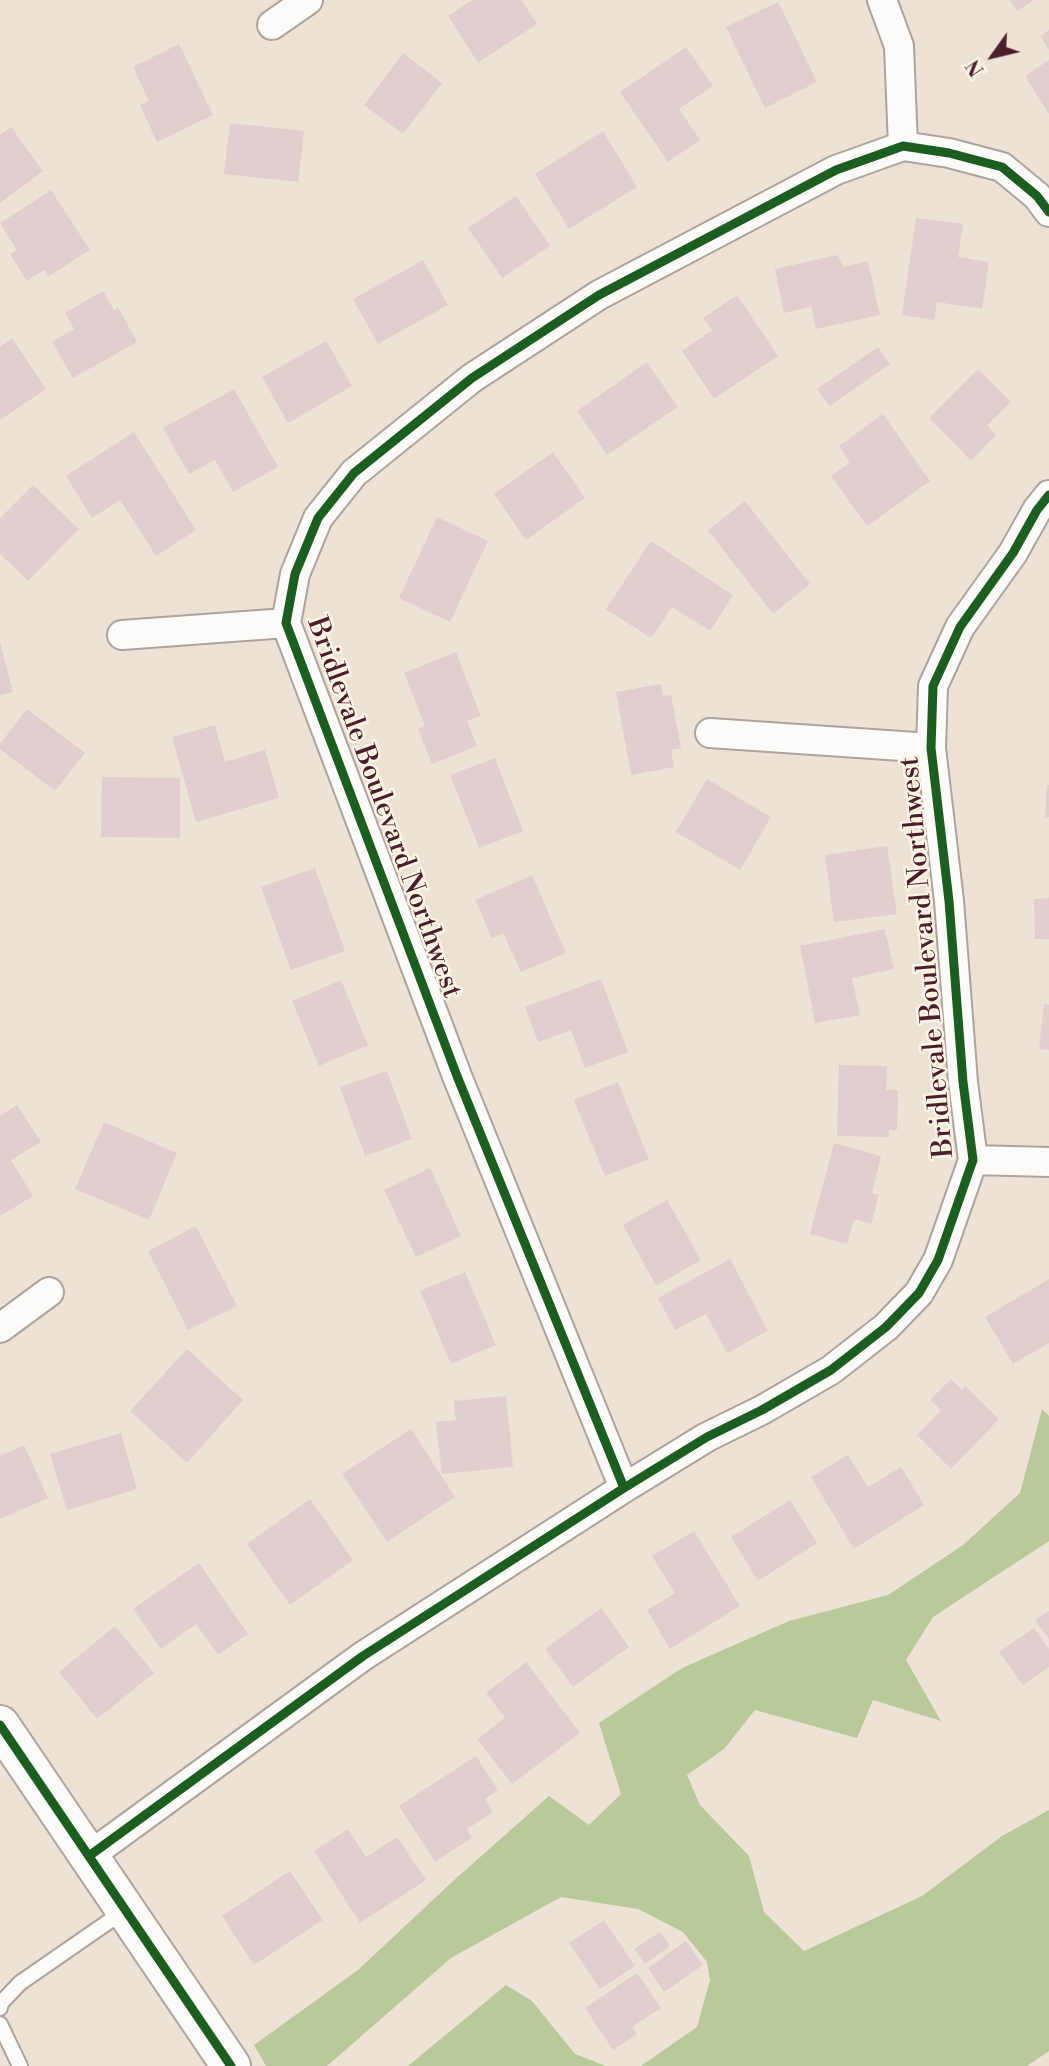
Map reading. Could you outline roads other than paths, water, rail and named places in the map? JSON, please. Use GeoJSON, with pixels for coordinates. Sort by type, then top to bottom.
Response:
{"type":"FeatureCollection","features":[{"type":"Feature","properties":{"kind":"main road"},"geometry":{"type":"LineString","coordinates":[[0,1725],[231,2066]]}},
{"type":"Feature","properties":{"kind":"street"},"geometry":{"type":"LineString","coordinates":[[272,25],[308,0]]}},
{"type":"Feature","properties":{"kind":"street"},"geometry":{"type":"LineString","coordinates":[[882,0],[899,46],[903,146]]}},
{"type":"Feature","properties":{"kind":"street","name":"Bridlevale Boulevard Northwest"},"geometry":{"type":"LineString","coordinates":[[624,1488],[457,1076],[286,623],[295,574],[318,518],[354,472],[472,378],[599,296],[836,170],[903,146],[949,153],[1002,167],[1037,197],[1049,212]]}},
{"type":"Feature","properties":{"kind":"street","name":"Bridlevale Boulevard Northwest"},"geometry":{"type":"LineString","coordinates":[[89,1856],[363,1656],[707,1437],[762,1410],[831,1370],[886,1327],[919,1293],[938,1260],[973,1160],[963,1082],[932,748],[933,686],[960,627],[1013,553],[1037,510],[1049,495]]}},
{"type":"Feature","properties":{"kind":"street"},"geometry":{"type":"LineString","coordinates":[[122,635],[286,623]]}},
{"type":"Feature","properties":{"kind":"street"},"geometry":{"type":"LineString","coordinates":[[710,733],[932,748]]}},
{"type":"Feature","properties":{"kind":"street"},"geometry":{"type":"LineString","coordinates":[[973,1160],[1049,1162]]}},
{"type":"Feature","properties":{"kind":"street"},"geometry":{"type":"LineString","coordinates":[[0,1328],[49,1292]]}},
{"type":"Feature","properties":{"kind":"lane"},"geometry":{"type":"LineString","coordinates":[[0,2008],[1,2003],[20,1983],[125,1910]]}},
{"type":"Feature","properties":{"kind":"lane"},"geometry":{"type":"LineString","coordinates":[[0,2024],[20,2066]]}}]}
